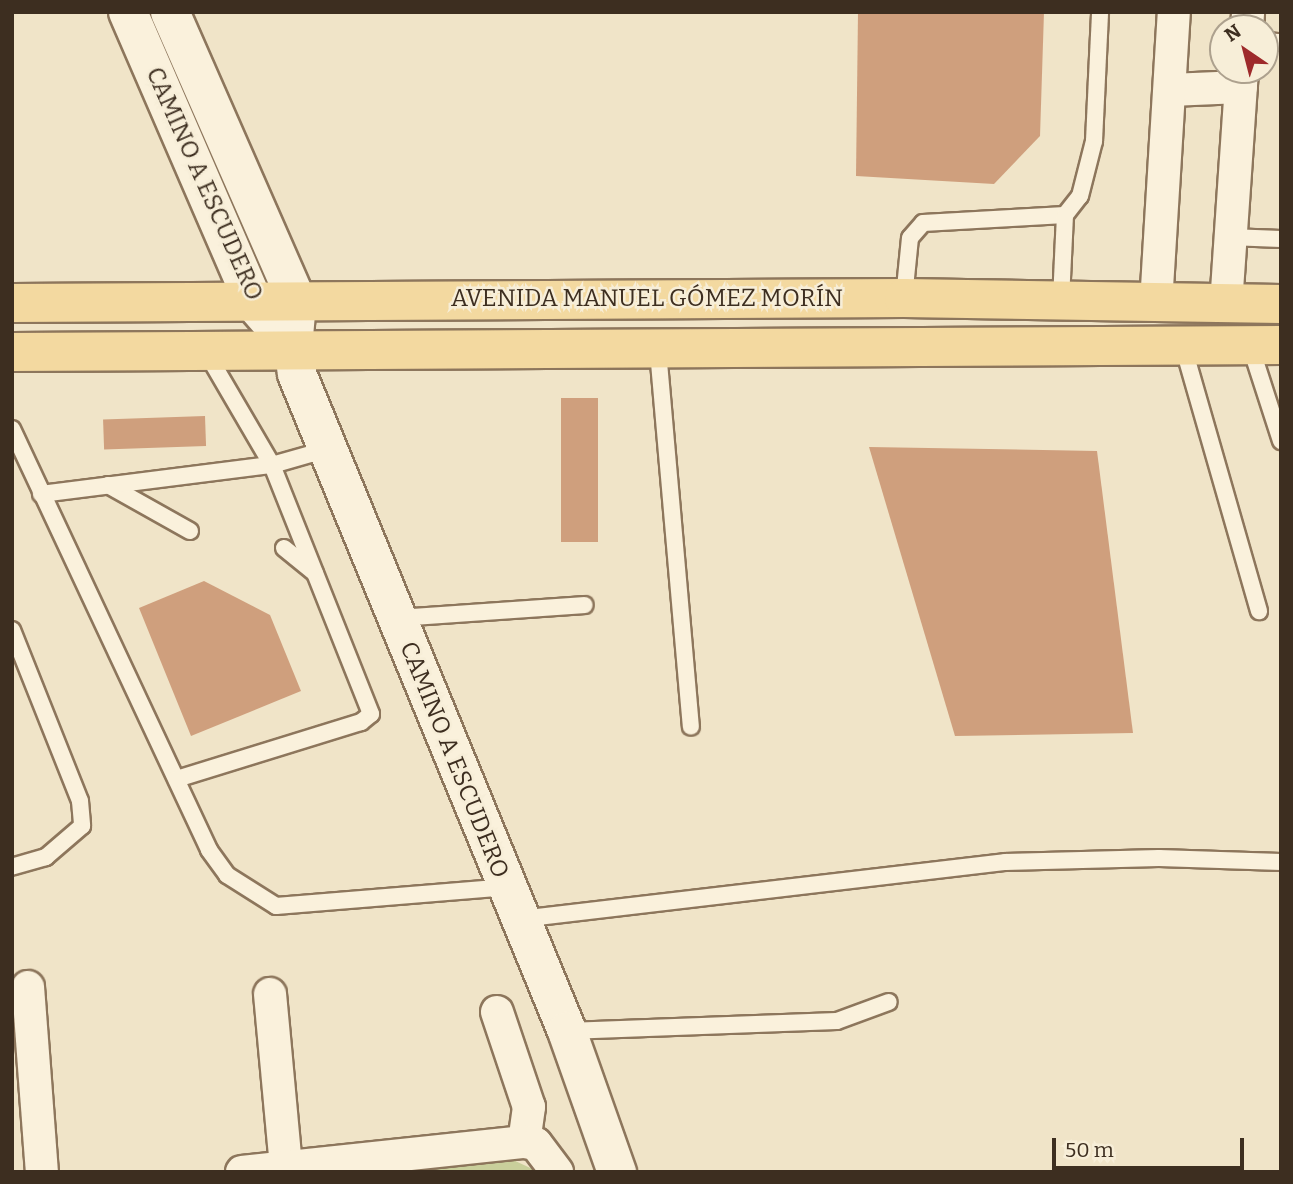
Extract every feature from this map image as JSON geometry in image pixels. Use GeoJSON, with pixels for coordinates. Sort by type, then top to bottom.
{"type":"FeatureCollection","features":[{"type":"Feature","properties":{"kind":"main road","name":"AVENIDA MANUEL GÓMEZ MORÍN"},"geometry":{"type":"LineString","coordinates":[[12,303],[904,298],[1060,303],[1281,304]]}},
{"type":"Feature","properties":{"kind":"main road","name":"AVENIDA MANUEL GÓMEZ MORÍN"},"geometry":{"type":"LineString","coordinates":[[12,352],[293,348],[658,351],[1265,345]]}},
{"type":"Feature","properties":{"kind":"street","name":"CAMINO A ESCUDERO"},"geometry":{"type":"LineString","coordinates":[[128,12],[254,303],[293,348]]}},
{"type":"Feature","properties":{"kind":"street","name":"CAMINO A ESCUDERO"},"geometry":{"type":"LineString","coordinates":[[170,12],[297,302],[293,348],[297,374],[512,903],[567,1031],[617,1172]]}},
{"type":"Feature","properties":{"kind":"street"},"geometry":{"type":"LineString","coordinates":[[1156,304],[1174,12]]}},
{"type":"Feature","properties":{"kind":"street"},"geometry":{"type":"LineString","coordinates":[[1170,90],[1209,84]]}},
{"type":"Feature","properties":{"kind":"street"},"geometry":{"type":"LineString","coordinates":[[1226,305],[1241,84]]}},
{"type":"Feature","properties":{"kind":"street"},"geometry":{"type":"LineString","coordinates":[[28,987],[42,1172]]}},
{"type":"Feature","properties":{"kind":"street"},"geometry":{"type":"LineString","coordinates":[[270,994],[286,1167]]}},
{"type":"Feature","properties":{"kind":"street"},"geometry":{"type":"LineString","coordinates":[[497,1012],[529,1107],[524,1142]]}},
{"type":"Feature","properties":{"kind":"street"},"geometry":{"type":"LineString","coordinates":[[242,1172],[524,1142],[536,1144],[557,1172]]}},
{"type":"Feature","properties":{"kind":"lane"},"geometry":{"type":"LineString","coordinates":[[1060,303],[1065,215],[1080,196],[1094,141],[1100,12]]}},
{"type":"Feature","properties":{"kind":"lane"},"geometry":{"type":"LineString","coordinates":[[904,298],[910,238],[923,223],[1065,215]]}},
{"type":"Feature","properties":{"kind":"lane"},"geometry":{"type":"LineString","coordinates":[[1229,237],[1281,239]]}},
{"type":"Feature","properties":{"kind":"lane"},"geometry":{"type":"LineString","coordinates":[[1265,345],[1281,441]]}},
{"type":"Feature","properties":{"kind":"lane"},"geometry":{"type":"LineString","coordinates":[[1183,346],[1259,611]]}},
{"type":"Feature","properties":{"kind":"lane"},"geometry":{"type":"LineString","coordinates":[[177,779],[361,722],[371,714],[272,465],[204,349]]}},
{"type":"Feature","properties":{"kind":"lane"},"geometry":{"type":"LineString","coordinates":[[658,351],[691,727]]}},
{"type":"Feature","properties":{"kind":"lane"},"geometry":{"type":"LineString","coordinates":[[12,429],[209,850],[227,874],[276,906],[512,903],[1005,862],[1159,858],[1281,862]]}},
{"type":"Feature","properties":{"kind":"lane"},"geometry":{"type":"LineString","coordinates":[[41,494],[272,465],[328,449]]}},
{"type":"Feature","properties":{"kind":"lane"},"geometry":{"type":"LineString","coordinates":[[108,485],[190,531]]}},
{"type":"Feature","properties":{"kind":"lane"},"geometry":{"type":"LineString","coordinates":[[284,548],[317,575]]}},
{"type":"Feature","properties":{"kind":"lane"},"geometry":{"type":"LineString","coordinates":[[397,618],[585,605]]}},
{"type":"Feature","properties":{"kind":"lane"},"geometry":{"type":"LineString","coordinates":[[12,629],[80,801],[82,826],[46,857],[12,867]]}},
{"type":"Feature","properties":{"kind":"lane"},"geometry":{"type":"LineString","coordinates":[[567,1031],[836,1021],[890,1002]]}},
{"type":"Feature","properties":{"kind":"green space"},"geometry":{"type":"Polygon","coordinates":[[[511,1159],[539,1172],[383,1172],[511,1159]]]}},
{"type":"Feature","properties":{"kind":"building"},"geometry":{"type":"Polygon","coordinates":[[[858,12],[1044,12],[1040,136],[994,184],[856,176],[858,12]]]}},
{"type":"Feature","properties":{"kind":"building"},"geometry":{"type":"Polygon","coordinates":[[[561,398],[598,398],[598,542],[561,542],[561,398]]]}},
{"type":"Feature","properties":{"kind":"building"},"geometry":{"type":"Polygon","coordinates":[[[205,416],[206,446],[104,450],[103,420],[205,416]]]}},
{"type":"Feature","properties":{"kind":"building"},"geometry":{"type":"Polygon","coordinates":[[[869,447],[1097,451],[1133,733],[955,736],[869,447]]]}},
{"type":"Feature","properties":{"kind":"building"},"geometry":{"type":"Polygon","coordinates":[[[204,581],[270,615],[301,691],[191,736],[139,608],[204,581]]]}}]}
